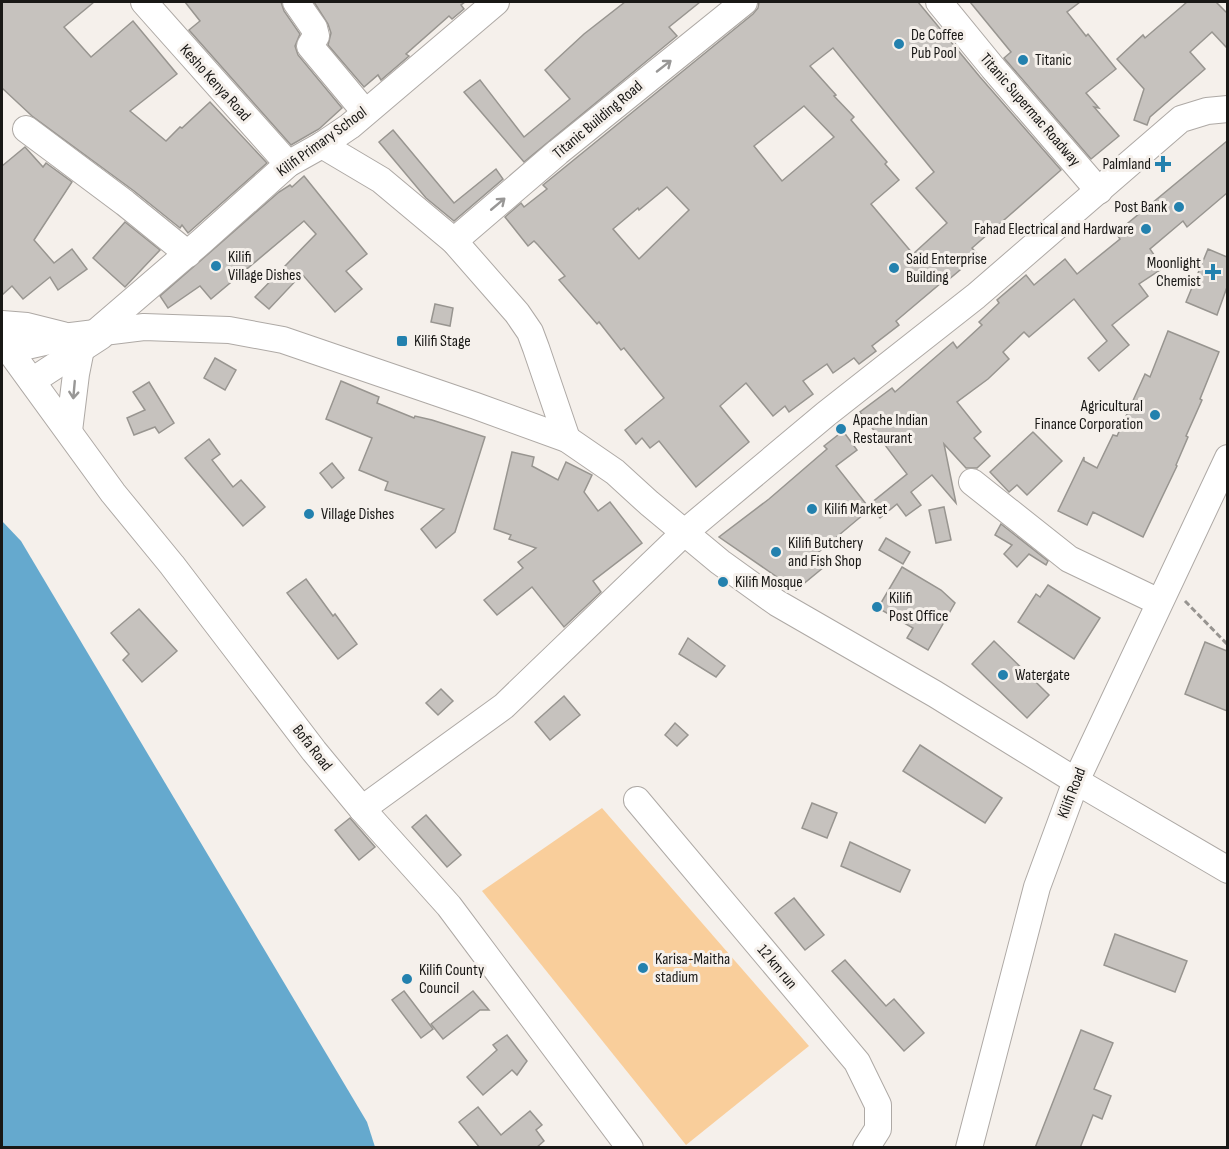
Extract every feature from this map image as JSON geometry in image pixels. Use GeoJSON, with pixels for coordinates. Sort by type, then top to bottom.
{"type":"FeatureCollection","features":[{"type":"Feature","properties":{"kind":"street"},"geometry":{"type":"LineString","coordinates":[[296,2],[314,28],[316,36],[310,46],[365,112]]}},
{"type":"Feature","properties":{"kind":"street","name":"Kilifi Primary School"},"geometry":{"type":"LineString","coordinates":[[32,381],[90,337],[188,254],[288,164],[350,126],[496,2]]}},
{"type":"Feature","properties":{"kind":"street","name":"Titanic Building Road"},"geometry":{"type":"LineString","coordinates":[[454,241],[558,152],[744,2]]}},
{"type":"Feature","properties":{"kind":"street","name":"Titanic Supermac Roadway"},"geometry":{"type":"LineString","coordinates":[[939,2],[1099,190]]}},
{"type":"Feature","properties":{"kind":"street","name":"Kesho Kenya Road"},"geometry":{"type":"LineString","coordinates":[[152,5],[288,164]]}},
{"type":"Feature","properties":{"kind":"street"},"geometry":{"type":"LineString","coordinates":[[362,809],[504,706],[685,532],[826,414],[976,296],[1181,119],[1207,111],[1227,109]]}},
{"type":"Feature","properties":{"kind":"street"},"geometry":{"type":"LineString","coordinates":[[26,129],[125,203],[188,254]]}},
{"type":"Feature","properties":{"kind":"street"},"geometry":{"type":"LineString","coordinates":[[322,145],[381,180],[454,241],[517,313],[530,332],[567,440]]}},
{"type":"Feature","properties":{"kind":"street"},"geometry":{"type":"LineString","coordinates":[[2,324],[90,337]]}},
{"type":"Feature","properties":{"kind":"street"},"geometry":{"type":"LineString","coordinates":[[5,346],[90,337],[144,327],[229,330],[283,340],[476,406],[567,440],[615,472],[720,562],[777,603],[935,694],[1227,870]]}},
{"type":"Feature","properties":{"kind":"street"},"geometry":{"type":"LineString","coordinates":[[69,431],[90,337]]}},
{"type":"Feature","properties":{"kind":"street","name":"Bofa Road"},"geometry":{"type":"LineString","coordinates":[[5,346],[113,493],[172,565],[314,751],[448,906],[630,1148]]}},
{"type":"Feature","properties":{"kind":"street","name":"Kilifi Road"},"geometry":{"type":"LineString","coordinates":[[969,1148],[1037,887],[1076,781],[1227,458]]}},
{"type":"Feature","properties":{"kind":"street"},"geometry":{"type":"LineString","coordinates":[[972,482],[1069,559],[1164,593]]}},
{"type":"Feature","properties":{"kind":"street","name":"12 km run"},"geometry":{"type":"LineString","coordinates":[[637,801],[857,1062],[878,1105],[878,1129],[866,1148]]}},
{"type":"Feature","properties":{"kind":"path"},"geometry":{"type":"LineString","coordinates":[[1164,593],[1227,645]]}},
{"type":"Feature","properties":{"kind":"shaded area","name":"Karisa-Maitha stadium"},"geometry":{"type":"Polygon","coordinates":[[[602,808],[809,1046],[686,1145],[482,891],[602,808]]]}},
{"type":"Feature","properties":{"kind":"water"},"geometry":{"type":"Polygon","coordinates":[[[2,521],[21,541],[367,1122],[375,1147],[2,1147],[2,521]]]}},
{"type":"Feature","properties":{"kind":"building"},"geometry":{"type":"Polygon","coordinates":[[[2,2],[94,2],[64,27],[91,57],[133,21],[177,74],[130,111],[166,141],[210,102],[267,163],[188,233],[182,225],[180,228],[32,116],[2,88],[2,2]]]}},
{"type":"Feature","properties":{"kind":"building"},"geometry":{"type":"Polygon","coordinates":[[[185,2],[281,2],[284,11],[300,34],[295,46],[298,55],[342,108],[319,129],[291,145],[189,30],[200,21],[185,2]]]}},
{"type":"Feature","properties":{"kind":"building"},"geometry":{"type":"Polygon","coordinates":[[[314,2],[465,2],[461,5],[464,9],[452,19],[449,16],[381,80],[378,75],[364,87],[328,45],[331,33],[314,2]]]}},
{"type":"Feature","properties":{"kind":"building"},"geometry":{"type":"Polygon","coordinates":[[[625,2],[700,2],[669,27],[677,36],[524,162],[464,92],[480,80],[524,137],[570,99],[545,70],[584,34],[625,2]]]}},
{"type":"Feature","properties":{"kind":"building"},"geometry":{"type":"Polygon","coordinates":[[[759,2],[918,2],[1061,170],[972,248],[978,255],[896,321],[899,325],[872,346],[876,351],[859,364],[854,358],[833,373],[827,364],[803,381],[813,394],[789,412],[785,406],[773,416],[746,383],[720,406],[749,442],[696,487],[659,441],[650,448],[642,438],[636,444],[625,430],[664,398],[624,348],[621,350],[599,322],[597,324],[559,280],[565,276],[538,245],[534,241],[528,246],[505,217],[521,203],[524,207],[547,189],[543,185],[758,8],[759,2]],[[833,48],[810,66],[854,117],[851,120],[887,162],[885,164],[899,180],[871,204],[913,254],[947,223],[916,188],[934,172],[833,48]],[[804,106],[754,146],[782,181],[834,137],[804,106]],[[667,187],[639,210],[638,208],[613,229],[639,259],[689,210],[667,187]]]}},
{"type":"Feature","properties":{"kind":"building"},"geometry":{"type":"Polygon","coordinates":[[[970,2],[1080,2],[1067,12],[1116,69],[1086,93],[1099,108],[1094,107],[1119,136],[1091,159],[1004,58],[1011,52],[970,2]]]}},
{"type":"Feature","properties":{"kind":"building"},"geometry":{"type":"Polygon","coordinates":[[[1187,2],[1216,2],[1227,13],[1227,48],[1212,32],[1190,52],[1205,69],[1150,117],[1147,125],[1134,120],[1144,89],[1117,59],[1143,35],[1145,38],[1187,2]]]}},
{"type":"Feature","properties":{"kind":"building"},"geometry":{"type":"Polygon","coordinates":[[[393,130],[454,203],[496,169],[503,179],[454,221],[426,198],[379,142],[393,130]]]}},
{"type":"Feature","properties":{"kind":"building"},"geometry":{"type":"Polygon","coordinates":[[[1227,141],[1227,193],[1187,227],[1183,221],[1150,249],[1163,268],[1139,284],[1148,296],[1112,325],[1129,345],[1099,371],[1088,358],[1107,341],[1074,299],[1029,337],[1024,332],[1003,352],[1009,359],[988,379],[957,402],[981,432],[974,438],[990,456],[977,468],[966,468],[944,444],[956,503],[932,475],[911,492],[921,505],[906,516],[897,504],[880,518],[870,504],[907,474],[860,412],[892,388],[895,392],[953,342],[957,348],[982,325],[979,322],[999,303],[997,300],[1026,275],[1034,285],[1065,259],[1077,274],[1120,239],[1116,233],[1227,141]]]}},
{"type":"Feature","properties":{"kind":"building"},"geometry":{"type":"Polygon","coordinates":[[[25,147],[43,167],[46,163],[72,182],[34,240],[54,263],[72,249],[87,269],[58,290],[50,277],[23,299],[12,286],[2,295],[2,166],[25,147]]]}},
{"type":"Feature","properties":{"kind":"building"},"geometry":{"type":"Polygon","coordinates":[[[304,176],[367,254],[346,271],[362,289],[335,312],[302,274],[269,309],[255,297],[316,234],[304,221],[211,299],[200,286],[168,308],[160,296],[279,192],[290,185],[292,187],[304,176]]]}},
{"type":"Feature","properties":{"kind":"building"},"geometry":{"type":"Polygon","coordinates":[[[125,222],[160,250],[125,287],[93,258],[125,222]]]}},
{"type":"Feature","properties":{"kind":"building","name":"Moonlight Chemist"},"geometry":{"type":"Polygon","coordinates":[[[1208,249],[1227,257],[1227,287],[1217,315],[1186,302],[1208,249]]]}},
{"type":"Feature","properties":{"kind":"building"},"geometry":{"type":"Polygon","coordinates":[[[435,304],[453,308],[450,326],[431,322],[435,304]]]}},
{"type":"Feature","properties":{"kind":"building"},"geometry":{"type":"Polygon","coordinates":[[[1168,331],[1219,352],[1186,436],[1188,437],[1177,466],[1143,537],[1093,512],[1087,525],[1058,511],[1084,457],[1084,461],[1097,468],[1113,435],[1117,436],[1145,374],[1150,377],[1168,331]]]}},
{"type":"Feature","properties":{"kind":"building"},"geometry":{"type":"Polygon","coordinates":[[[215,358],[236,370],[225,390],[204,378],[215,358]]]}},
{"type":"Feature","properties":{"kind":"building"},"geometry":{"type":"Polygon","coordinates":[[[341,381],[379,397],[377,403],[414,418],[415,416],[432,420],[485,437],[455,532],[436,548],[421,529],[444,509],[385,490],[388,482],[359,470],[372,438],[326,419],[341,381]]]}},
{"type":"Feature","properties":{"kind":"building"},"geometry":{"type":"Polygon","coordinates":[[[149,382],[174,423],[159,433],[155,427],[134,435],[127,418],[145,410],[133,392],[149,382]]]}},
{"type":"Feature","properties":{"kind":"building"},"geometry":{"type":"Polygon","coordinates":[[[843,431],[857,450],[836,466],[870,509],[814,556],[824,567],[796,590],[719,537],[769,499],[827,449],[824,446],[843,431]]]}},
{"type":"Feature","properties":{"kind":"building"},"geometry":{"type":"Polygon","coordinates":[[[1033,432],[1062,461],[1027,495],[1017,485],[1009,492],[990,472],[1033,432]]]}},
{"type":"Feature","properties":{"kind":"building"},"geometry":{"type":"Polygon","coordinates":[[[209,439],[220,454],[212,460],[233,487],[241,480],[265,507],[243,526],[185,458],[209,439]]]}},
{"type":"Feature","properties":{"kind":"building"},"geometry":{"type":"Polygon","coordinates":[[[512,452],[534,457],[532,466],[558,480],[566,462],[592,475],[584,492],[598,511],[610,502],[642,543],[593,581],[601,592],[564,627],[532,587],[497,615],[484,600],[523,568],[518,562],[536,548],[509,539],[511,535],[494,529],[512,452]]]}},
{"type":"Feature","properties":{"kind":"building"},"geometry":{"type":"Polygon","coordinates":[[[332,463],[344,478],[332,488],[320,473],[332,463]]]}},
{"type":"Feature","properties":{"kind":"building"},"geometry":{"type":"Polygon","coordinates":[[[944,507],[951,540],[936,543],[929,510],[944,507]]]}},
{"type":"Feature","properties":{"kind":"building"},"geometry":{"type":"Polygon","coordinates":[[[1001,524],[1048,561],[1046,565],[1029,554],[1017,567],[1004,554],[1012,545],[995,535],[1001,524]]]}},
{"type":"Feature","properties":{"kind":"building"},"geometry":{"type":"Polygon","coordinates":[[[886,538],[910,552],[903,564],[879,550],[886,538]]]}},
{"type":"Feature","properties":{"kind":"building"},"geometry":{"type":"Polygon","coordinates":[[[902,567],[941,590],[955,603],[928,650],[907,638],[913,628],[878,608],[902,567]]]}},
{"type":"Feature","properties":{"kind":"building"},"geometry":{"type":"Polygon","coordinates":[[[306,579],[357,644],[338,659],[287,593],[306,579]]]}},
{"type":"Feature","properties":{"kind":"building"},"geometry":{"type":"Polygon","coordinates":[[[1048,585],[1100,618],[1074,659],[1018,622],[1036,594],[1040,597],[1048,585]]]}},
{"type":"Feature","properties":{"kind":"building"},"geometry":{"type":"Polygon","coordinates":[[[139,609],[177,651],[142,682],[123,660],[129,654],[111,633],[139,609]]]}},
{"type":"Feature","properties":{"kind":"building"},"geometry":{"type":"Polygon","coordinates":[[[688,638],[725,666],[716,677],[679,654],[688,638]]]}},
{"type":"Feature","properties":{"kind":"building"},"geometry":{"type":"Polygon","coordinates":[[[994,641],[1049,695],[1027,718],[972,664],[994,641]]]}},
{"type":"Feature","properties":{"kind":"building"},"geometry":{"type":"Polygon","coordinates":[[[1205,642],[1227,651],[1227,711],[1185,694],[1205,642]]]}},
{"type":"Feature","properties":{"kind":"building"},"geometry":{"type":"Polygon","coordinates":[[[441,689],[453,701],[438,715],[426,703],[441,689]]]}},
{"type":"Feature","properties":{"kind":"building"},"geometry":{"type":"Polygon","coordinates":[[[564,696],[580,715],[550,740],[535,722],[564,696]]]}},
{"type":"Feature","properties":{"kind":"building"},"geometry":{"type":"Polygon","coordinates":[[[675,723],[688,735],[677,746],[665,735],[675,723]]]}},
{"type":"Feature","properties":{"kind":"building"},"geometry":{"type":"Polygon","coordinates":[[[920,745],[1002,798],[985,823],[903,771],[920,745]]]}},
{"type":"Feature","properties":{"kind":"building"},"geometry":{"type":"Polygon","coordinates":[[[812,803],[837,813],[827,838],[802,828],[812,803]]]}},
{"type":"Feature","properties":{"kind":"building"},"geometry":{"type":"Polygon","coordinates":[[[426,815],[461,855],[447,867],[412,827],[426,815]]]}},
{"type":"Feature","properties":{"kind":"building"},"geometry":{"type":"Polygon","coordinates":[[[350,818],[375,847],[359,860],[335,830],[350,818]]]}},
{"type":"Feature","properties":{"kind":"building"},"geometry":{"type":"Polygon","coordinates":[[[850,842],[910,870],[900,892],[841,866],[850,842]]]}},
{"type":"Feature","properties":{"kind":"building"},"geometry":{"type":"Polygon","coordinates":[[[794,898],[824,935],[805,950],[775,913],[794,898]]]}},
{"type":"Feature","properties":{"kind":"building"},"geometry":{"type":"Polygon","coordinates":[[[1115,934],[1187,961],[1175,992],[1104,965],[1115,934]]]}},
{"type":"Feature","properties":{"kind":"building"},"geometry":{"type":"Polygon","coordinates":[[[845,960],[886,1006],[894,999],[924,1033],[904,1051],[832,971],[845,960]]]}},
{"type":"Feature","properties":{"kind":"building"},"geometry":{"type":"Polygon","coordinates":[[[404,991],[433,1029],[421,1038],[392,1000],[404,991]]]}},
{"type":"Feature","properties":{"kind":"building"},"geometry":{"type":"Polygon","coordinates":[[[473,991],[489,1010],[480,1010],[443,1039],[431,1024],[473,991]]]}},
{"type":"Feature","properties":{"kind":"building"},"geometry":{"type":"Polygon","coordinates":[[[1081,1030],[1113,1043],[1094,1089],[1111,1096],[1102,1119],[1093,1115],[1080,1148],[1035,1148],[1081,1030]]]}},
{"type":"Feature","properties":{"kind":"building"},"geometry":{"type":"Polygon","coordinates":[[[507,1035],[527,1061],[517,1075],[512,1070],[483,1095],[467,1077],[497,1050],[493,1045],[507,1035]]]}},
{"type":"Feature","properties":{"kind":"building"},"geometry":{"type":"Polygon","coordinates":[[[478,1107],[501,1135],[530,1111],[542,1125],[536,1130],[544,1141],[536,1148],[480,1148],[459,1122],[478,1107]]]}},
{"type":"Feature","properties":{"kind":"place","name":"De Coffee Pub Pool"},"geometry":{"type":"Point","coordinates":[899,44]}},
{"type":"Feature","properties":{"kind":"place","name":"Titanic"},"geometry":{"type":"Point","coordinates":[1023,60]}},
{"type":"Feature","properties":{"kind":"place","name":"Palmland"},"geometry":{"type":"Point","coordinates":[1163,164]}},
{"type":"Feature","properties":{"kind":"place","name":"Post Bank"},"geometry":{"type":"Point","coordinates":[1179,207]}},
{"type":"Feature","properties":{"kind":"place","name":"Fahad Electrical and Hardware"},"geometry":{"type":"Point","coordinates":[1146,229]}},
{"type":"Feature","properties":{"kind":"place","name":"Kilifi Village Dishes"},"geometry":{"type":"Point","coordinates":[216,266]}},
{"type":"Feature","properties":{"kind":"place","name":"Said Enterprise Building"},"geometry":{"type":"Point","coordinates":[894,268]}},
{"type":"Feature","properties":{"kind":"place","name":"Moonlight Chemist"},"geometry":{"type":"Point","coordinates":[1213,272]}},
{"type":"Feature","properties":{"kind":"place","name":"Kilifi Stage"},"geometry":{"type":"Point","coordinates":[402,341]}},
{"type":"Feature","properties":{"kind":"place","name":"Agricultural Finance Corporation"},"geometry":{"type":"Point","coordinates":[1155,415]}},
{"type":"Feature","properties":{"kind":"place","name":"Apache Indian Restaurant"},"geometry":{"type":"Point","coordinates":[841,429]}},
{"type":"Feature","properties":{"kind":"place","name":"Kilifi Market"},"geometry":{"type":"Point","coordinates":[812,509]}},
{"type":"Feature","properties":{"kind":"place","name":"Village Dishes"},"geometry":{"type":"Point","coordinates":[309,514]}},
{"type":"Feature","properties":{"kind":"place","name":"Kilifi Butchery and Fish Shop"},"geometry":{"type":"Point","coordinates":[776,552]}},
{"type":"Feature","properties":{"kind":"place","name":"Kilifi Mosque"},"geometry":{"type":"Point","coordinates":[723,582]}},
{"type":"Feature","properties":{"kind":"place","name":"Kilifi Post Office"},"geometry":{"type":"Point","coordinates":[877,607]}},
{"type":"Feature","properties":{"kind":"place","name":"Watergate"},"geometry":{"type":"Point","coordinates":[1003,675]}},
{"type":"Feature","properties":{"kind":"place","name":"Karisa-Maitha stadium"},"geometry":{"type":"Point","coordinates":[643,968]}},
{"type":"Feature","properties":{"kind":"place","name":"Kilifi County Council"},"geometry":{"type":"Point","coordinates":[407,979]}}]}
